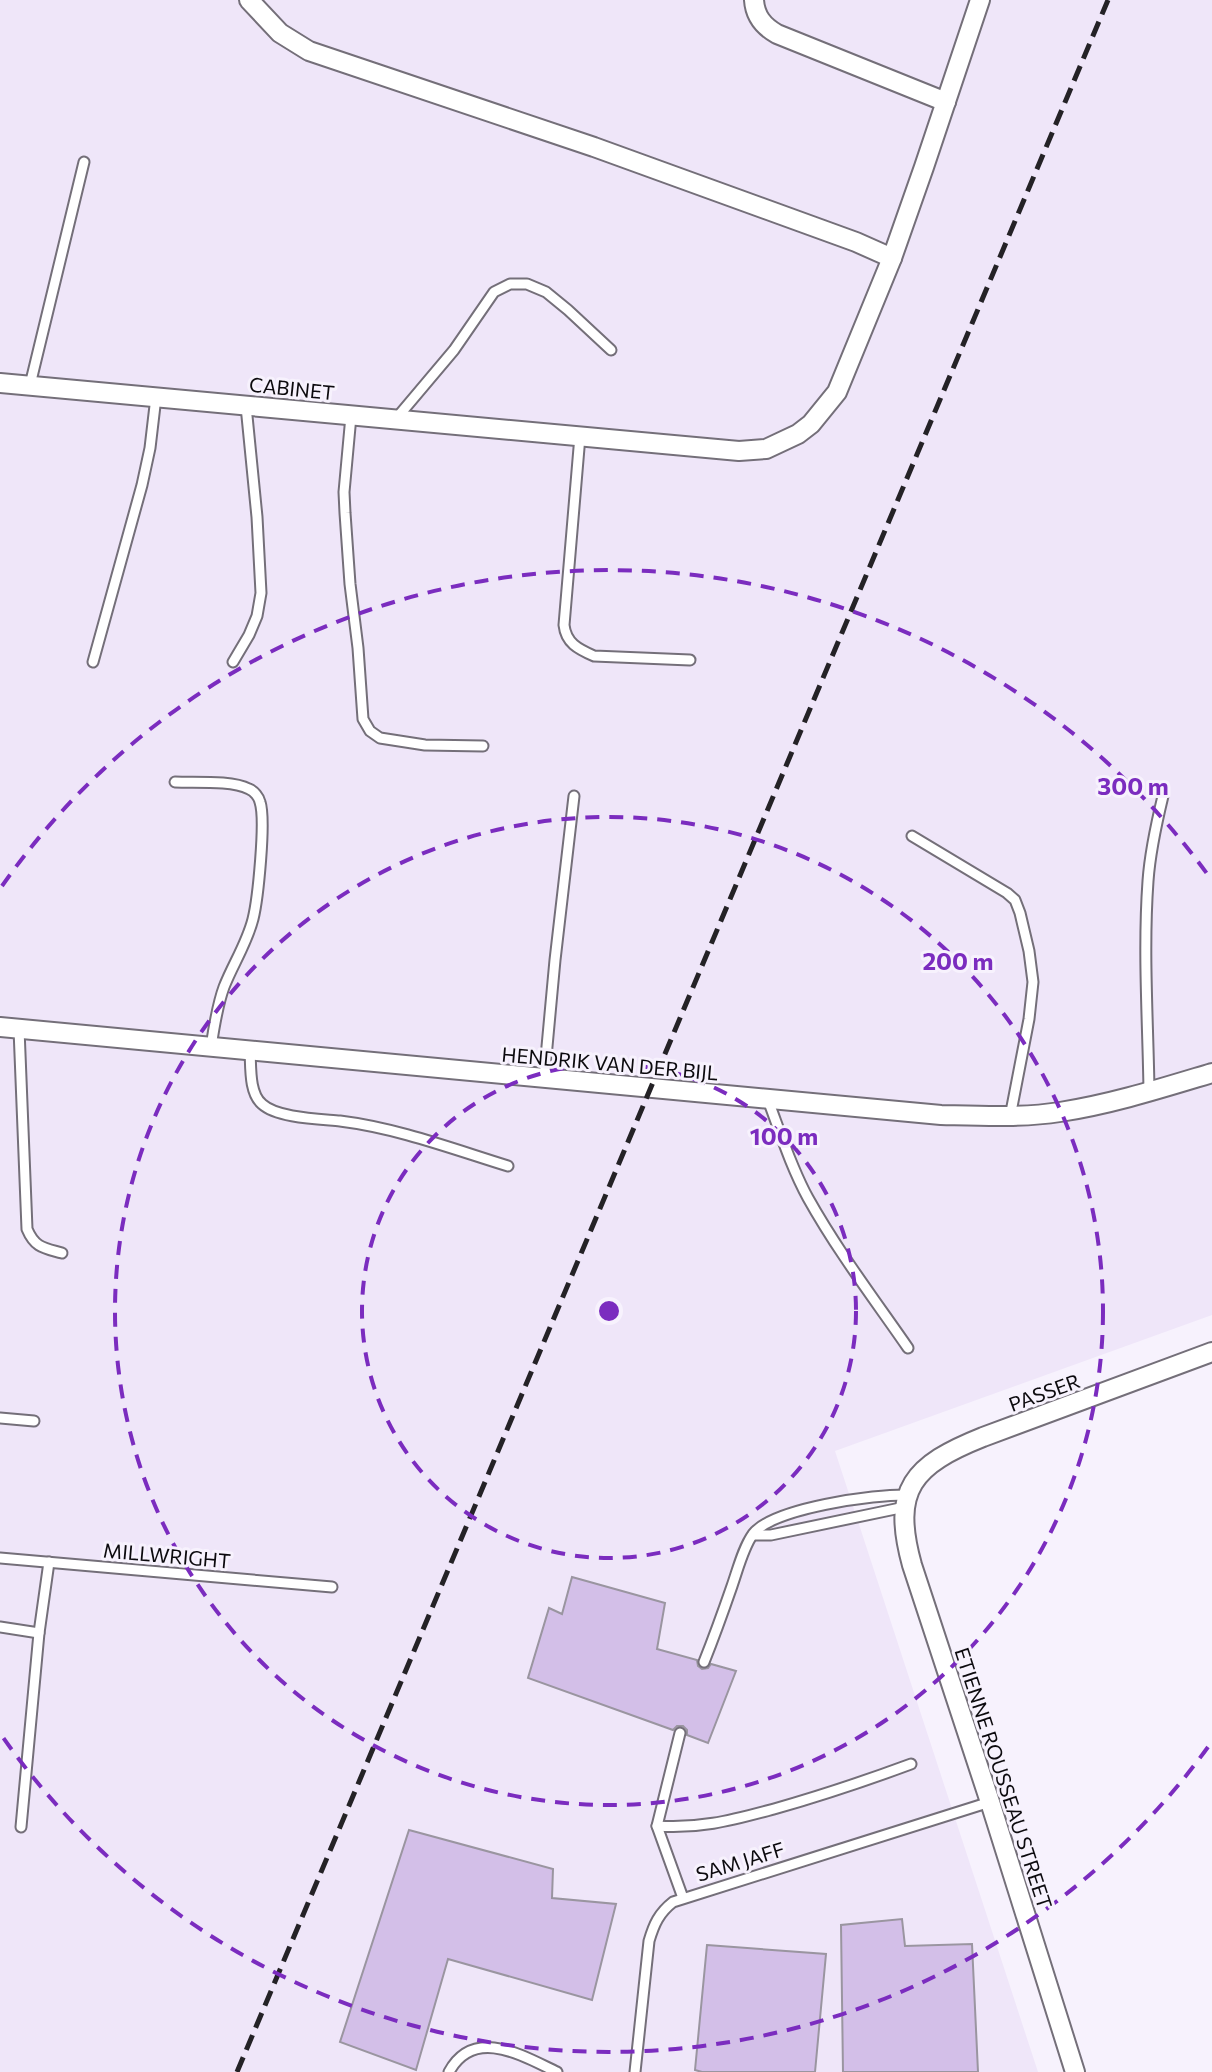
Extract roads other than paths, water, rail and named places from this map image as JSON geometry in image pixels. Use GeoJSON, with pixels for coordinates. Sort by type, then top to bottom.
{"type":"FeatureCollection","features":[{"type":"Feature","properties":{"kind":"street"},"geometry":{"type":"LineString","coordinates":[[249,0],[280,33],[309,51],[594,147],[856,242],[892,258]]}},
{"type":"Feature","properties":{"kind":"street"},"geometry":{"type":"LineString","coordinates":[[754,0],[762,22],[777,34],[946,102]]}},
{"type":"Feature","properties":{"kind":"street","name":"CABINET"},"geometry":{"type":"LineString","coordinates":[[0,383],[750,451],[766,449],[798,434],[811,424],[837,392],[892,258],[980,0]]}},
{"type":"Feature","properties":{"kind":"street","name":"HENDRIK VAN DER BIJL"},"geometry":{"type":"LineString","coordinates":[[0,1027],[941,1115],[1010,1117],[1060,1112],[1212,1073]]}},
{"type":"Feature","properties":{"kind":"street","name":"PASSER"},"geometry":{"type":"LineString","coordinates":[[906,1501],[911,1485],[927,1467],[960,1446],[1212,1352]]}},
{"type":"Feature","properties":{"kind":"street","name":"ETIENNE ROUSSEAU STREET"},"geometry":{"type":"LineString","coordinates":[[906,1501],[905,1533],[912,1565],[1075,2072]]}},
{"type":"Feature","properties":{"kind":"lane"},"geometry":{"type":"LineString","coordinates":[[30,385],[84,162]]}},
{"type":"Feature","properties":{"kind":"lane"},"geometry":{"type":"LineString","coordinates":[[395,420],[454,350],[494,292],[510,284],[527,284],[546,292],[611,350]]}},
{"type":"Feature","properties":{"kind":"lane"},"geometry":{"type":"LineString","coordinates":[[93,662],[142,485],[156,397]]}},
{"type":"Feature","properties":{"kind":"lane"},"geometry":{"type":"LineString","coordinates":[[233,662],[257,616],[261,593],[246,406]]}},
{"type":"Feature","properties":{"kind":"lane"},"geometry":{"type":"LineString","coordinates":[[351,416],[344,492],[363,719],[370,731],[388,740],[425,745],[483,746]]}},
{"type":"Feature","properties":{"kind":"lane"},"geometry":{"type":"LineString","coordinates":[[580,436],[565,635],[572,644],[594,656],[690,660]]}},
{"type":"Feature","properties":{"kind":"lane"},"geometry":{"type":"LineString","coordinates":[[175,782],[229,784],[249,789],[259,798],[262,813],[254,917],[218,1005],[211,1047]]}},
{"type":"Feature","properties":{"kind":"lane"},"geometry":{"type":"LineString","coordinates":[[544,1079],[574,796]]}},
{"type":"Feature","properties":{"kind":"lane"},"geometry":{"type":"LineString","coordinates":[[1149,1091],[1148,881],[1152,843],[1163,796]]}},
{"type":"Feature","properties":{"kind":"lane"},"geometry":{"type":"LineString","coordinates":[[912,836],[1000,888],[1015,900],[1020,913],[1033,982],[1010,1117]]}},
{"type":"Feature","properties":{"kind":"lane"},"geometry":{"type":"LineString","coordinates":[[19,1029],[27,1229],[40,1247],[62,1253]]}},
{"type":"Feature","properties":{"kind":"lane"},"geometry":{"type":"LineString","coordinates":[[250,1051],[253,1087],[257,1100],[265,1108],[283,1114],[381,1128],[508,1166]]}},
{"type":"Feature","properties":{"kind":"lane"},"geometry":{"type":"LineString","coordinates":[[768,1100],[806,1195],[829,1235],[908,1348]]}},
{"type":"Feature","properties":{"kind":"lane"},"geometry":{"type":"LineString","coordinates":[[0,1418],[34,1421]]}},
{"type":"Feature","properties":{"kind":"lane"},"geometry":{"type":"LineString","coordinates":[[704,1662],[753,1535],[764,1524],[780,1516],[859,1498],[906,1501]]}},
{"type":"Feature","properties":{"kind":"lane"},"geometry":{"type":"LineString","coordinates":[[753,1535],[771,1535],[906,1501]]}},
{"type":"Feature","properties":{"kind":"lane","name":"MILLWRIGHT"},"geometry":{"type":"LineString","coordinates":[[0,1558],[332,1587]]}},
{"type":"Feature","properties":{"kind":"lane"},"geometry":{"type":"LineString","coordinates":[[21,1827],[39,1633],[49,1562]]}},
{"type":"Feature","properties":{"kind":"lane"},"geometry":{"type":"LineString","coordinates":[[0,1627],[39,1633]]}},
{"type":"Feature","properties":{"kind":"lane"},"geometry":{"type":"LineString","coordinates":[[680,1733],[657,1826],[683,1898]]}},
{"type":"Feature","properties":{"kind":"lane"},"geometry":{"type":"LineString","coordinates":[[657,1826],[685,1828],[735,1820],[834,1792],[911,1764]]}},
{"type":"Feature","properties":{"kind":"lane","name":"SAM JAFF"},"geometry":{"type":"LineString","coordinates":[[635,2072],[649,1941],[656,1921],[673,1902],[990,1802]]}},
{"type":"Feature","properties":{"kind":"lane"},"geometry":{"type":"LineString","coordinates":[[449,2072],[466,2052],[502,2048],[557,2072]]}},
{"type":"Feature","properties":{"kind":"railway"},"geometry":{"type":"LineString","coordinates":[[237,2072],[1108,0]]}}]}
